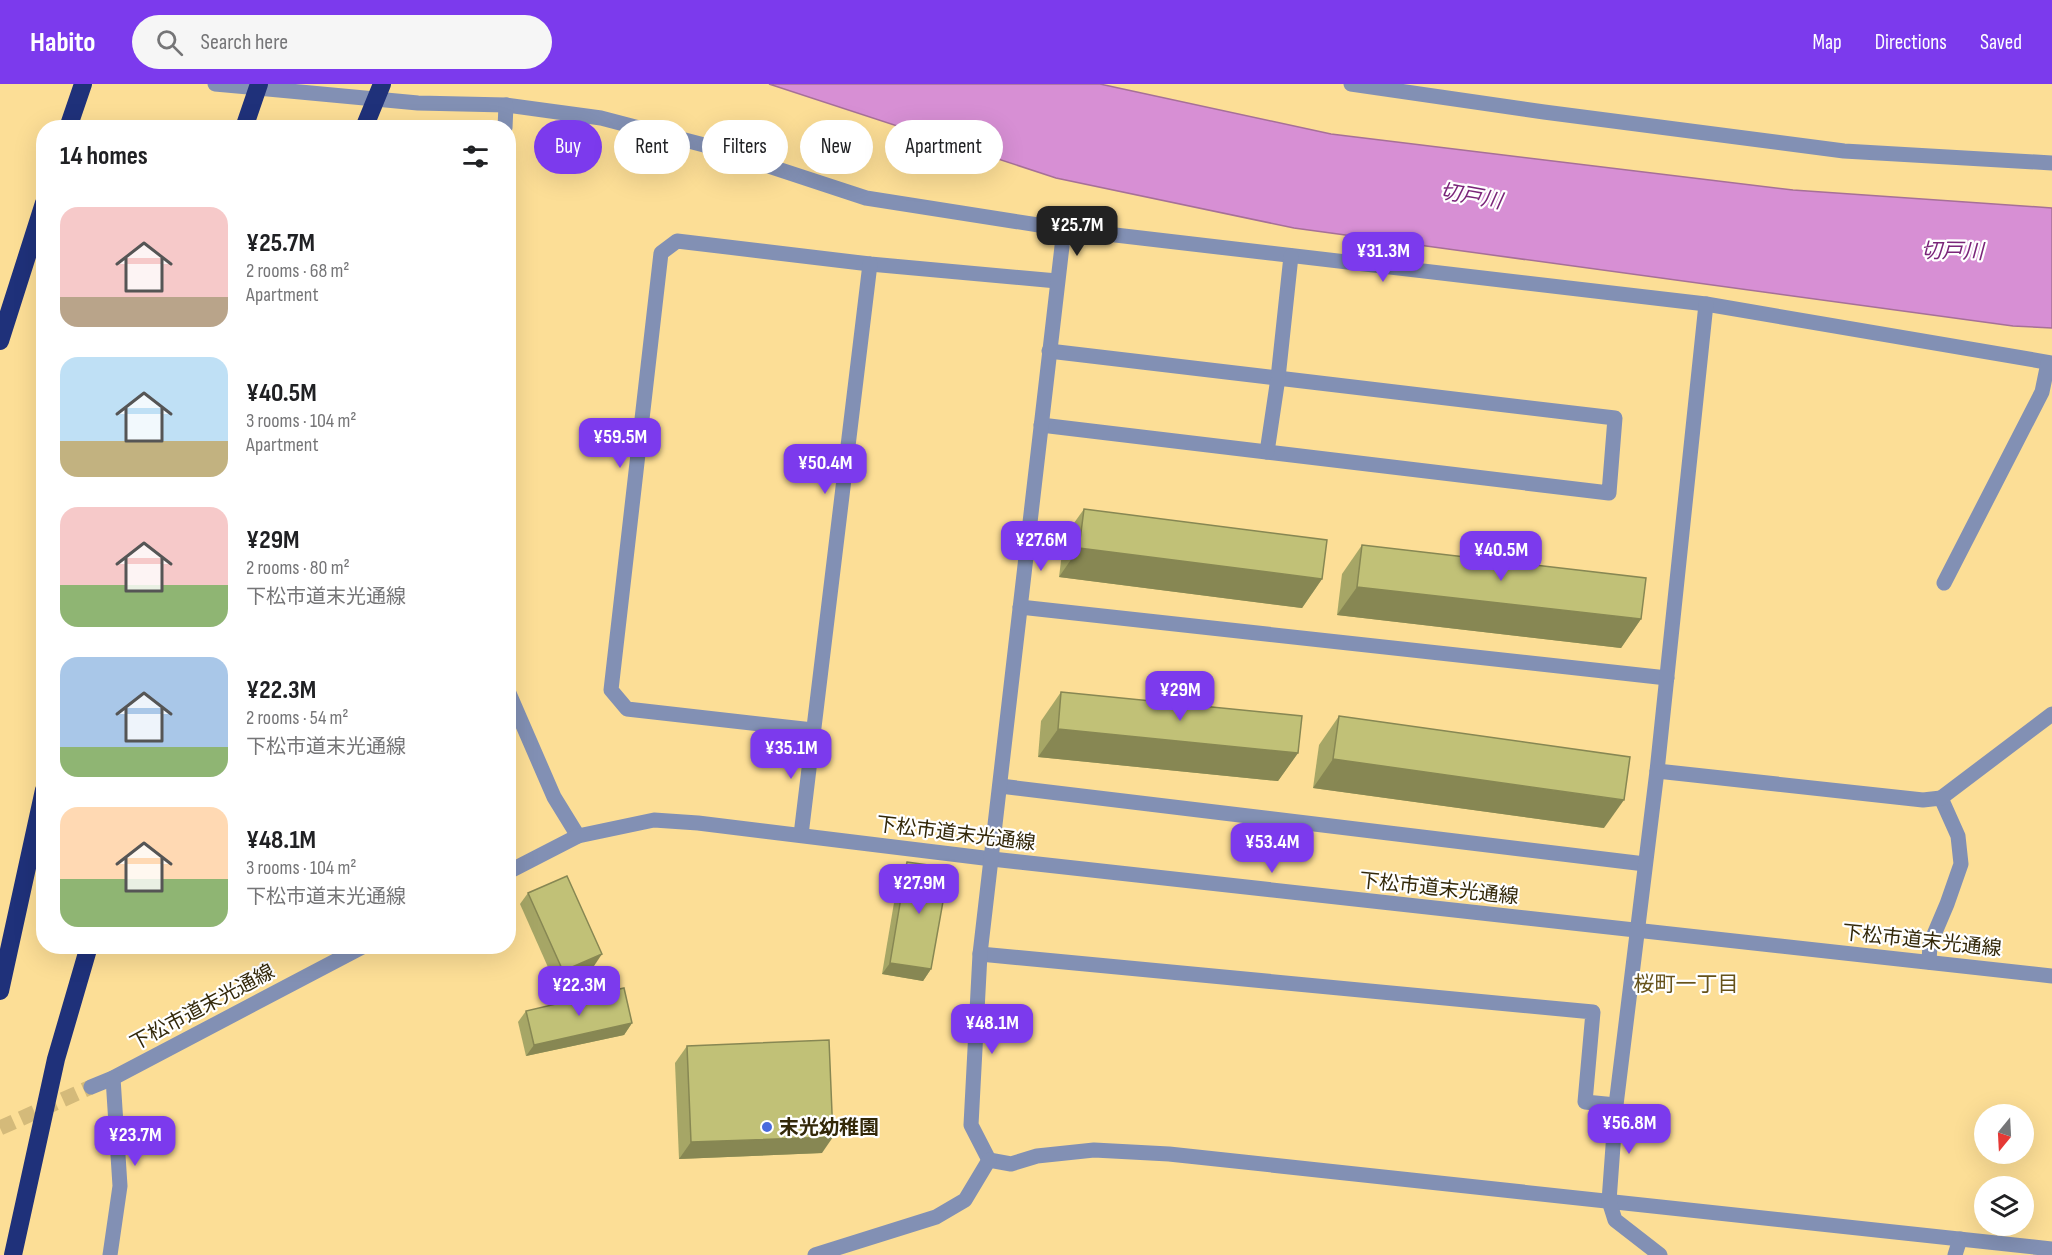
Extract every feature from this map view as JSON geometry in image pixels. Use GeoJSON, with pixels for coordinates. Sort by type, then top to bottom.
{"type":"FeatureCollection","features":[{"type":"Feature","properties":{"kind":"highway"},"geometry":{"type":"LineString","coordinates":[[71,120],[82,84]]}},
{"type":"Feature","properties":{"kind":"highway"},"geometry":{"type":"LineString","coordinates":[[247,120],[259,84]]}},
{"type":"Feature","properties":{"kind":"highway"},"geometry":{"type":"LineString","coordinates":[[367,120],[379,92]]}},
{"type":"Feature","properties":{"kind":"highway"},"geometry":{"type":"LineString","coordinates":[[0,341],[36,228]]}},
{"type":"Feature","properties":{"kind":"highway"},"geometry":{"type":"LineString","coordinates":[[0,991],[36,827]]}},
{"type":"Feature","properties":{"kind":"highway"},"geometry":{"type":"LineString","coordinates":[[13,1255],[57,1059],[87,954]]}},
{"type":"Feature","properties":{"kind":"street"},"geometry":{"type":"LineString","coordinates":[[215,84],[379,92],[506,105],[601,118],[704,145],[866,198],[1064,229],[1707,304],[2050,363],[2042,392],[1944,583]]}},
{"type":"Feature","properties":{"kind":"street"},"geometry":{"type":"LineString","coordinates":[[1351,84],[1844,151],[2052,164]]}},
{"type":"Feature","properties":{"kind":"street"},"geometry":{"type":"LineString","coordinates":[[505,120],[506,105]]}},
{"type":"Feature","properties":{"kind":"street"},"geometry":{"type":"LineString","coordinates":[[989,1160],[971,1125],[980,954],[1064,229]]}},
{"type":"Feature","properties":{"kind":"street"},"geometry":{"type":"LineString","coordinates":[[813,730],[627,709],[611,690],[661,253],[677,241],[870,264],[1057,281]]}},
{"type":"Feature","properties":{"kind":"street"},"geometry":{"type":"LineString","coordinates":[[1267,453],[1278,378],[1291,256]]}},
{"type":"Feature","properties":{"kind":"street"},"geometry":{"type":"LineString","coordinates":[[801,835],[870,264]]}},
{"type":"Feature","properties":{"kind":"street"},"geometry":{"type":"LineString","coordinates":[[1660,1255],[1615,1220],[1609,1201],[1616,1106],[1657,771],[1707,304]]}},
{"type":"Feature","properties":{"kind":"street"},"geometry":{"type":"LineString","coordinates":[[1041,425],[1609,493],[1615,418],[1049,351]]}},
{"type":"Feature","properties":{"kind":"street"},"geometry":{"type":"LineString","coordinates":[[1020,607],[1666,678]]}},
{"type":"Feature","properties":{"kind":"street"},"geometry":{"type":"LineString","coordinates":[[516,709],[554,797],[578,836]]}},
{"type":"Feature","properties":{"kind":"street"},"geometry":{"type":"LineString","coordinates":[[1657,771],[1923,800],[1941,798],[2052,714]]}},
{"type":"Feature","properties":{"kind":"street"},"geometry":{"type":"LineString","coordinates":[[1000,786],[1645,864]]}},
{"type":"Feature","properties":{"kind":"street"},"geometry":{"type":"LineString","coordinates":[[1929,962],[1930,944],[1947,904],[1960,864],[1958,836],[1941,798]]}},
{"type":"Feature","properties":{"kind":"street","name":"下松市道末光通線"},"geometry":{"type":"LineString","coordinates":[[516,868],[578,836],[654,820],[698,823],[992,859],[2052,976]]}},
{"type":"Feature","properties":{"kind":"street","name":"下松市道末光通線"},"geometry":{"type":"LineString","coordinates":[[91,1087],[113,1078],[349,954]]}},
{"type":"Feature","properties":{"kind":"street"},"geometry":{"type":"LineString","coordinates":[[980,954],[1593,1012],[1585,1102],[1616,1106]]}},
{"type":"Feature","properties":{"kind":"street"},"geometry":{"type":"LineString","coordinates":[[110,1255],[120,1186],[113,1078]]}},
{"type":"Feature","properties":{"kind":"street"},"geometry":{"type":"LineString","coordinates":[[989,1160],[1011,1164],[1037,1156],[1094,1150],[1169,1154],[2052,1249]]}},
{"type":"Feature","properties":{"kind":"street"},"geometry":{"type":"LineString","coordinates":[[815,1255],[936,1217],[965,1200],[989,1160]]}},
{"type":"Feature","properties":{"kind":"street"},"geometry":{"type":"LineString","coordinates":[[1955,1255],[1960,1239]]}},
{"type":"Feature","properties":{"kind":"water","name":"切戸川"},"geometry":{"type":"Polygon","coordinates":[[[769,84],[1100,84],[1331,134],[1793,190],[2052,208],[2052,328],[2013,326],[1294,228],[1056,178],[1003,161],[1003,120],[885,120],[885,122],[769,84]]]}},
{"type":"Feature","properties":{"kind":"building"},"geometry":{"type":"Polygon","coordinates":[[[1084,509],[1327,540],[1322,579],[1079,548],[1084,509]]]}},
{"type":"Feature","properties":{"kind":"building"},"geometry":{"type":"Polygon","coordinates":[[[1362,545],[1646,578],[1641,619],[1357,587],[1362,545]]]}},
{"type":"Feature","properties":{"kind":"building"},"geometry":{"type":"Polygon","coordinates":[[[1061,692],[1302,716],[1298,753],[1058,729],[1061,692]]]}},
{"type":"Feature","properties":{"kind":"building"},"geometry":{"type":"Polygon","coordinates":[[[1339,716],[1630,757],[1624,800],[1333,759],[1339,716]]]}},
{"type":"Feature","properties":{"kind":"building"},"geometry":{"type":"Polygon","coordinates":[[[907,862],[949,868],[931,969],[890,963],[907,862]]]}},
{"type":"Feature","properties":{"kind":"building"},"geometry":{"type":"Polygon","coordinates":[[[567,876],[602,954],[563,971],[528,893],[567,876]]]}},
{"type":"Feature","properties":{"kind":"building"},"geometry":{"type":"Polygon","coordinates":[[[624,988],[632,1023],[534,1045],[526,1011],[624,988]]]}},
{"type":"Feature","properties":{"kind":"building"},"geometry":{"type":"Polygon","coordinates":[[[829,1040],[833,1137],[691,1142],[687,1046],[829,1040]]]}},
{"type":"Feature","properties":{"kind":"tunnel"},"geometry":{"type":"LineString","coordinates":[[0,1128],[91,1087]]}},
{"type":"Feature","properties":{"kind":"place","name":"末光幼稚園"},"geometry":{"type":"Point","coordinates":[767,1127]}},
{"type":"Feature","properties":{"kind":"district","name":"桜町一丁目"},"geometry":{"type":"Point","coordinates":[1686,984]}}]}
